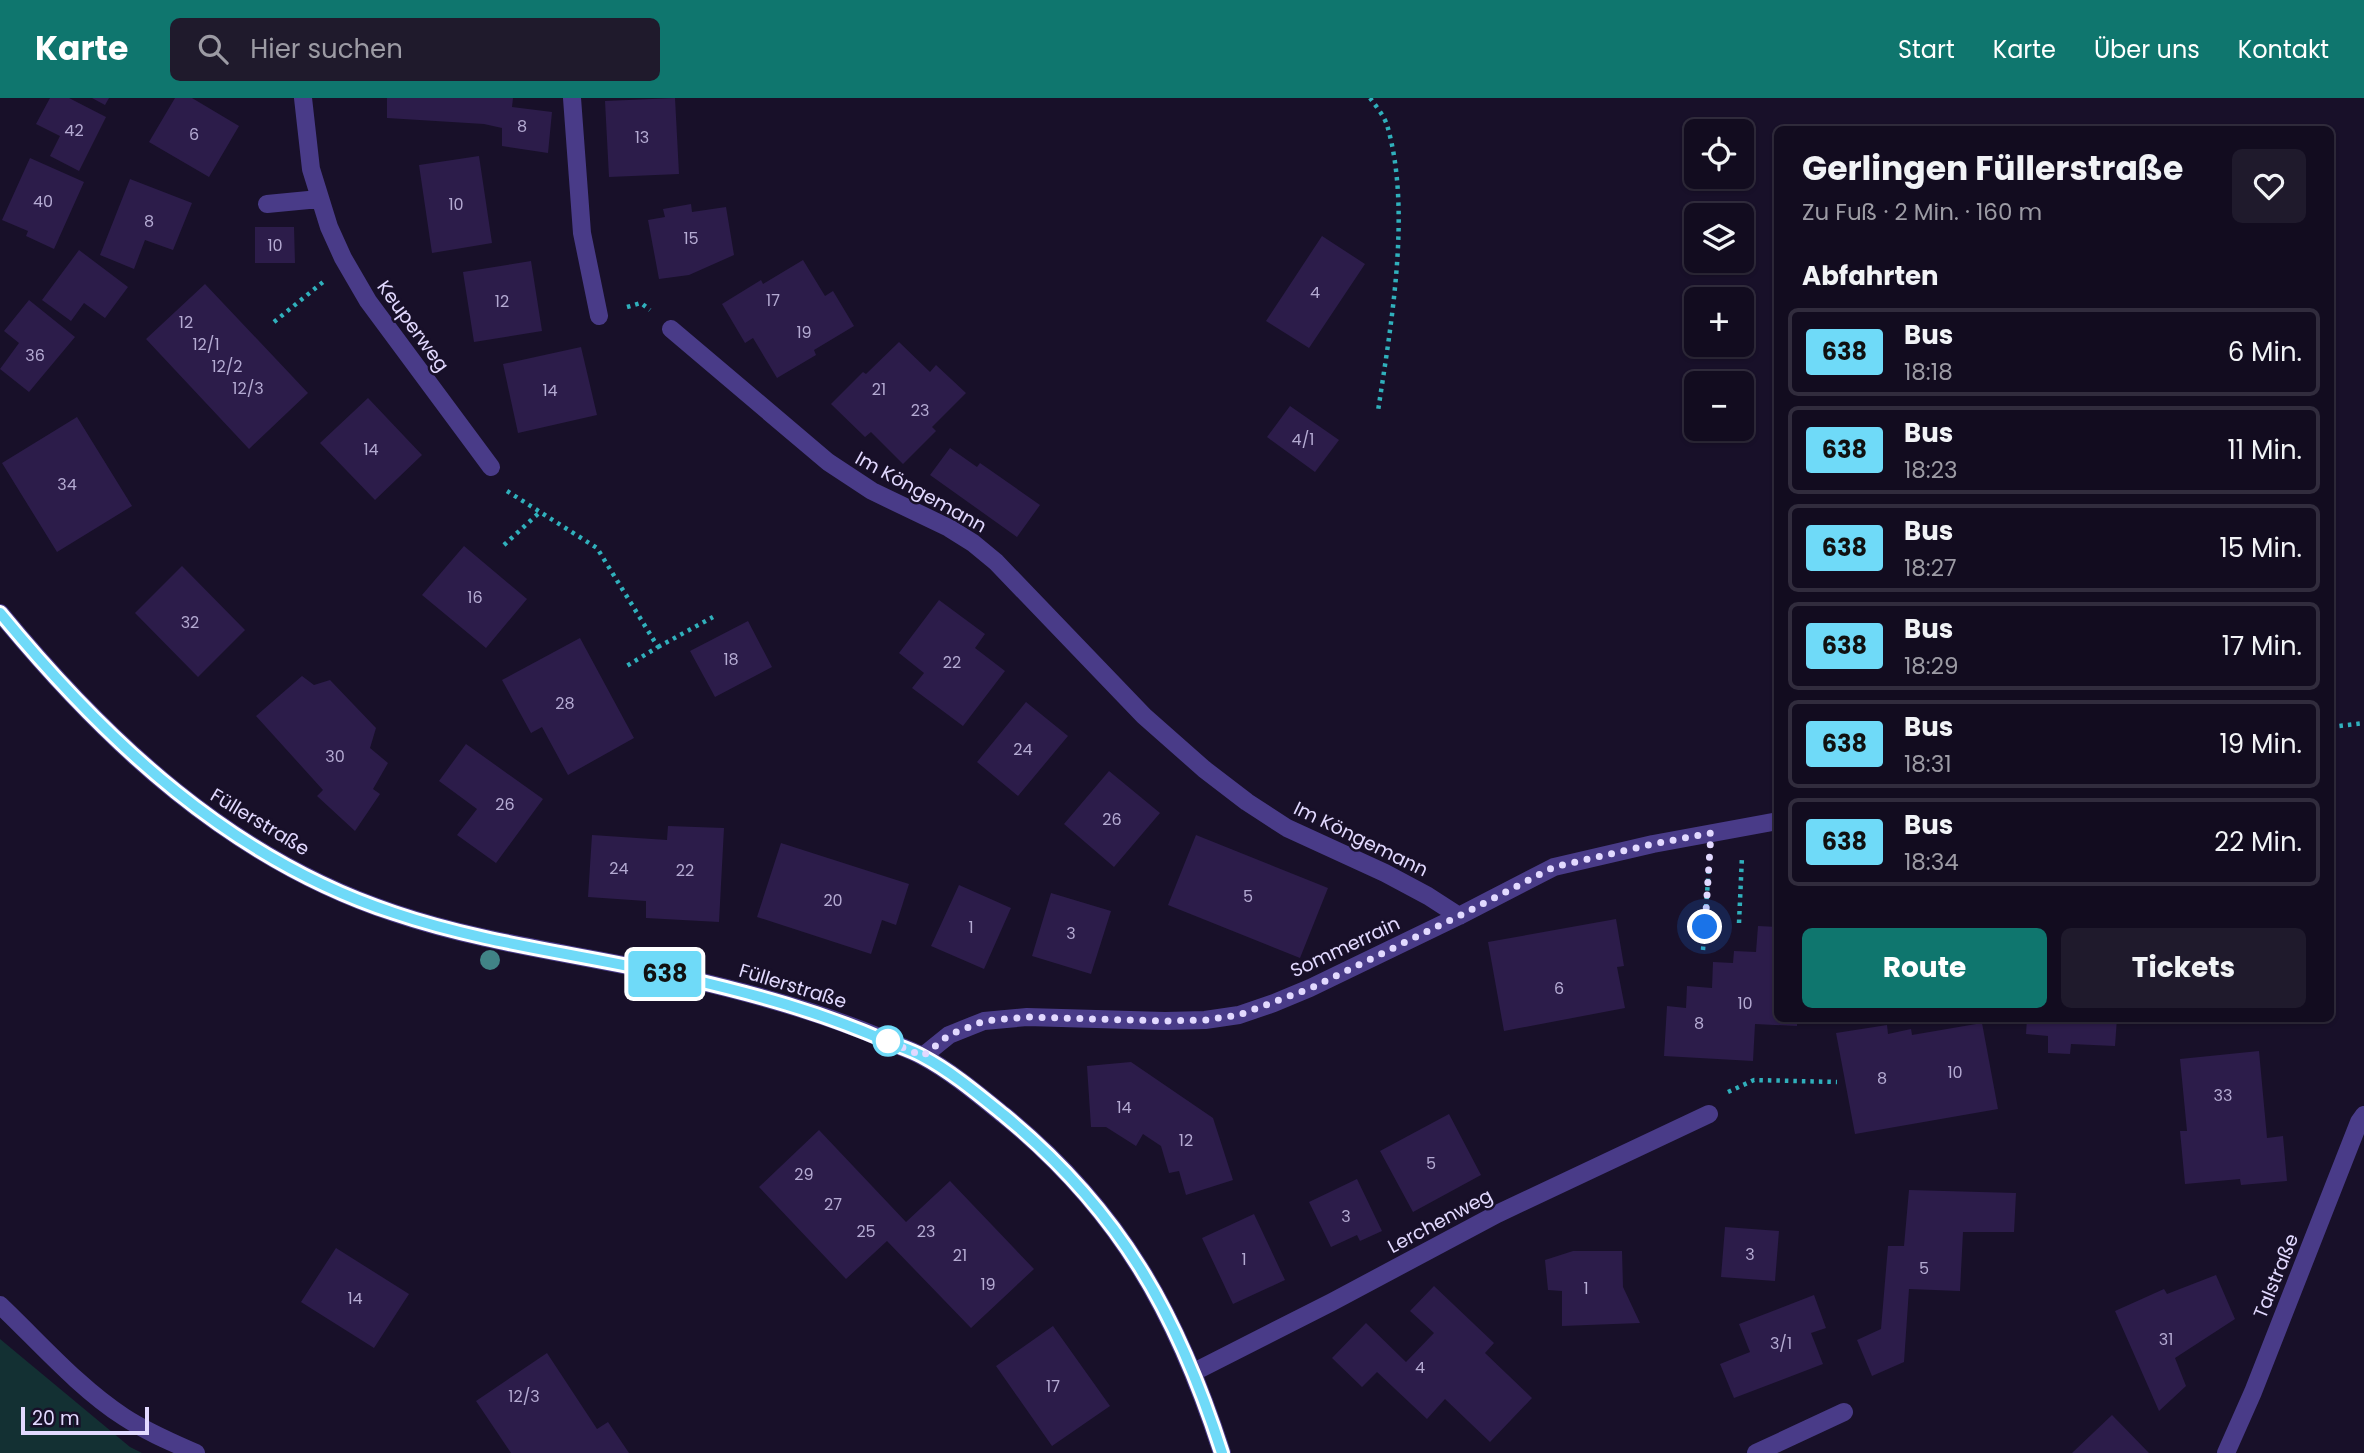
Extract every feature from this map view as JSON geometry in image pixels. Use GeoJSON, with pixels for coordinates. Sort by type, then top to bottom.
{"type":"FeatureCollection","features":[{"type":"Feature","properties":{"kind":"street","name":"Keuperweg"},"geometry":{"type":"LineString","coordinates":[[303,98],[308,146],[319,199],[343,258],[368,301],[491,467]]}},
{"type":"Feature","properties":{"kind":"street"},"geometry":{"type":"LineString","coordinates":[[572,98],[582,233],[599,316]]}},
{"type":"Feature","properties":{"kind":"street"},"geometry":{"type":"LineString","coordinates":[[267,204],[319,199]]}},
{"type":"Feature","properties":{"kind":"street","name":"Im Köngemann"},"geometry":{"type":"LineString","coordinates":[[671,329],[828,462],[872,491],[949,528],[973,543],[996,562],[1144,716],[1204,769],[1247,802],[1287,828],[1385,873],[1459,916]]}},
{"type":"Feature","properties":{"kind":"street","name":"Füllerstraße"},"geometry":{"type":"LineString","coordinates":[[0,613],[62,687],[144,766],[208,818],[271,857],[331,888],[393,913],[461,932],[682,977],[751,994],[834,1018],[923,1056],[976,1093],[1029,1136],[1095,1204],[1124,1242],[1171,1320],[1194,1372],[1222,1453]]}},
{"type":"Feature","properties":{"kind":"street","name":"Sommerrain"},"geometry":{"type":"LineString","coordinates":[[923,1056],[949,1035],[984,1021],[1027,1017],[1165,1021],[1205,1020],[1239,1015],[1311,988],[1554,867],[1653,844],[1774,822]]}},
{"type":"Feature","properties":{"kind":"street","name":"Lerchenweg"},"geometry":{"type":"LineString","coordinates":[[1194,1372],[1497,1214],[1709,1114]]}},
{"type":"Feature","properties":{"kind":"street","name":"Talstraße"},"geometry":{"type":"LineString","coordinates":[[2226,1453],[2364,1115]]}},
{"type":"Feature","properties":{"kind":"street"},"geometry":{"type":"LineString","coordinates":[[0,1305],[104,1402],[158,1437],[196,1453]]}},
{"type":"Feature","properties":{"kind":"street"},"geometry":{"type":"LineString","coordinates":[[1756,1453],[1844,1412]]}},
{"type":"Feature","properties":{"kind":"path"},"geometry":{"type":"LineString","coordinates":[[1370,98],[1387,122],[1398,203],[1397,256],[1390,337],[1378,411]]}},
{"type":"Feature","properties":{"kind":"path"},"geometry":{"type":"LineString","coordinates":[[274,322],[325,281]]}},
{"type":"Feature","properties":{"kind":"path"},"geometry":{"type":"LineString","coordinates":[[599,316],[641,303],[671,329]]}},
{"type":"Feature","properties":{"kind":"path"},"geometry":{"type":"LineString","coordinates":[[504,545],[540,512]]}},
{"type":"Feature","properties":{"kind":"path"},"geometry":{"type":"LineString","coordinates":[[658,647],[713,617]]}},
{"type":"Feature","properties":{"kind":"path"},"geometry":{"type":"LineString","coordinates":[[2334,727],[2364,723]]}},
{"type":"Feature","properties":{"kind":"path"},"geometry":{"type":"LineString","coordinates":[[1739,923],[1743,828]]}},
{"type":"Feature","properties":{"kind":"path"},"geometry":{"type":"LineString","coordinates":[[1703,950],[1711,833]]}},
{"type":"Feature","properties":{"kind":"green space"},"geometry":{"type":"Polygon","coordinates":[[[0,1339],[130,1447],[142,1453],[0,1453],[0,1339]]]}},
{"type":"Feature","properties":{"kind":"building"},"geometry":{"type":"Polygon","coordinates":[[[50,98],[69,98],[106,117],[79,171],[50,156],[60,136],[36,124],[50,98]]]}},
{"type":"Feature","properties":{"kind":"building"},"geometry":{"type":"Polygon","coordinates":[[[92,98],[109,98],[105,105],[92,98]]]}},
{"type":"Feature","properties":{"kind":"building"},"geometry":{"type":"Polygon","coordinates":[[[175,98],[192,98],[239,126],[209,177],[149,142],[175,98]]]}},
{"type":"Feature","properties":{"kind":"building"},"geometry":{"type":"Polygon","coordinates":[[[387,98],[513,98],[512,107],[552,112],[548,153],[502,146],[502,128],[484,124],[387,118],[387,98]]]}},
{"type":"Feature","properties":{"kind":"building"},"geometry":{"type":"Polygon","coordinates":[[[675,98],[679,174],[609,177],[605,101],[675,98]]]}},
{"type":"Feature","properties":{"kind":"building"},"geometry":{"type":"Polygon","coordinates":[[[479,156],[492,243],[432,253],[419,165],[479,156]]]}},
{"type":"Feature","properties":{"kind":"building"},"geometry":{"type":"Polygon","coordinates":[[[30,158],[84,182],[54,249],[26,236],[28,231],[2,220],[30,158]]]}},
{"type":"Feature","properties":{"kind":"building"},"geometry":{"type":"Polygon","coordinates":[[[130,179],[192,203],[173,250],[145,240],[134,269],[100,255],[130,179]]]}},
{"type":"Feature","properties":{"kind":"building"},"geometry":{"type":"Polygon","coordinates":[[[691,204],[692,212],[726,207],[734,255],[689,275],[659,279],[648,220],[665,217],[663,209],[691,204]]]}},
{"type":"Feature","properties":{"kind":"building"},"geometry":{"type":"Polygon","coordinates":[[[255,227],[294,227],[295,263],[255,263],[255,227]]]}},
{"type":"Feature","properties":{"kind":"building"},"geometry":{"type":"Polygon","coordinates":[[[1322,236],[1365,264],[1309,348],[1266,321],[1322,236]]]}},
{"type":"Feature","properties":{"kind":"building"},"geometry":{"type":"Polygon","coordinates":[[[79,250],[128,287],[105,318],[84,303],[71,321],[42,300],[79,250]]]}},
{"type":"Feature","properties":{"kind":"building"},"geometry":{"type":"Polygon","coordinates":[[[803,260],[825,296],[833,291],[854,326],[814,350],[816,355],[777,378],[753,338],[745,343],[722,304],[761,280],[763,284],[803,260]]]}},
{"type":"Feature","properties":{"kind":"building"},"geometry":{"type":"Polygon","coordinates":[[[531,261],[542,331],[474,342],[463,272],[531,261]]]}},
{"type":"Feature","properties":{"kind":"building"},"geometry":{"type":"Polygon","coordinates":[[[205,284],[308,393],[249,449],[146,339],[205,284]]]}},
{"type":"Feature","properties":{"kind":"building"},"geometry":{"type":"Polygon","coordinates":[[[29,300],[75,337],[29,392],[0,369],[19,343],[4,331],[29,300]]]}},
{"type":"Feature","properties":{"kind":"building"},"geometry":{"type":"Polygon","coordinates":[[[899,342],[930,372],[936,365],[966,393],[932,427],[936,431],[903,464],[871,432],[865,437],[831,404],[899,342]]]}},
{"type":"Feature","properties":{"kind":"building"},"geometry":{"type":"Polygon","coordinates":[[[581,347],[597,415],[518,433],[503,364],[581,347]]]}},
{"type":"Feature","properties":{"kind":"building"},"geometry":{"type":"Polygon","coordinates":[[[368,398],[422,455],[375,500],[320,443],[368,398]]]}},
{"type":"Feature","properties":{"kind":"building"},"geometry":{"type":"Polygon","coordinates":[[[1290,406],[1339,440],[1315,472],[1267,437],[1290,406]]]}},
{"type":"Feature","properties":{"kind":"building"},"geometry":{"type":"Polygon","coordinates":[[[77,417],[132,506],[57,552],[2,463],[77,417]]]}},
{"type":"Feature","properties":{"kind":"building"},"geometry":{"type":"Polygon","coordinates":[[[950,448],[977,467],[980,463],[1040,505],[1017,537],[930,475],[950,448]]]}},
{"type":"Feature","properties":{"kind":"building"},"geometry":{"type":"Polygon","coordinates":[[[464,546],[527,599],[486,648],[422,595],[464,546]]]}},
{"type":"Feature","properties":{"kind":"building"},"geometry":{"type":"Polygon","coordinates":[[[182,566],[245,630],[198,677],[135,613],[182,566]]]}},
{"type":"Feature","properties":{"kind":"building"},"geometry":{"type":"Polygon","coordinates":[[[939,600],[985,634],[975,648],[1005,671],[963,726],[912,688],[924,673],[899,653],[939,600]]]}},
{"type":"Feature","properties":{"kind":"building"},"geometry":{"type":"Polygon","coordinates":[[[748,621],[772,667],[715,697],[690,651],[748,621]]]}},
{"type":"Feature","properties":{"kind":"building"},"geometry":{"type":"Polygon","coordinates":[[[580,638],[634,738],[568,775],[542,727],[531,733],[502,680],[580,638]]]}},
{"type":"Feature","properties":{"kind":"building"},"geometry":{"type":"Polygon","coordinates":[[[302,676],[314,685],[330,680],[376,728],[370,748],[388,763],[373,789],[380,794],[355,831],[317,796],[323,790],[256,716],[302,676]]]}},
{"type":"Feature","properties":{"kind":"building"},"geometry":{"type":"Polygon","coordinates":[[[1026,702],[1068,736],[1018,796],[977,762],[1026,702]]]}},
{"type":"Feature","properties":{"kind":"building"},"geometry":{"type":"Polygon","coordinates":[[[466,744],[543,799],[496,863],[457,835],[477,809],[439,781],[466,744]]]}},
{"type":"Feature","properties":{"kind":"building"},"geometry":{"type":"Polygon","coordinates":[[[1109,771],[1160,813],[1114,867],[1064,824],[1109,771]]]}},
{"type":"Feature","properties":{"kind":"building"},"geometry":{"type":"Polygon","coordinates":[[[668,826],[724,828],[719,922],[646,918],[646,901],[588,897],[592,835],[667,840],[668,826]]]}},
{"type":"Feature","properties":{"kind":"building"},"geometry":{"type":"Polygon","coordinates":[[[1196,835],[1328,888],[1300,958],[1168,905],[1196,835]]]}},
{"type":"Feature","properties":{"kind":"building"},"geometry":{"type":"Polygon","coordinates":[[[781,843],[909,884],[896,925],[882,920],[871,954],[757,917],[781,843]]]}},
{"type":"Feature","properties":{"kind":"building"},"geometry":{"type":"Polygon","coordinates":[[[959,885],[1011,908],[984,969],[931,946],[959,885]]]}},
{"type":"Feature","properties":{"kind":"building"},"geometry":{"type":"Polygon","coordinates":[[[1051,893],[1111,911],[1091,974],[1032,956],[1051,893]]]}},
{"type":"Feature","properties":{"kind":"building"},"geometry":{"type":"Polygon","coordinates":[[[1616,919],[1624,966],[1617,967],[1625,1008],[1504,1031],[1488,942],[1616,919]]]}},
{"type":"Feature","properties":{"kind":"building"},"geometry":{"type":"Polygon","coordinates":[[[1758,926],[1774,927],[1774,1022],[1797,1022],[1797,1026],[1755,1024],[1753,1061],[1664,1056],[1667,1006],[1686,1008],[1687,986],[1712,988],[1713,962],[1733,963],[1734,951],[1756,952],[1758,926]]]}},
{"type":"Feature","properties":{"kind":"building"},"geometry":{"type":"Polygon","coordinates":[[[2027,1022],[2117,1022],[2115,1046],[2071,1044],[2070,1054],[2048,1053],[2048,1036],[2026,1034],[2027,1022]]]}},
{"type":"Feature","properties":{"kind":"building"},"geometry":{"type":"Polygon","coordinates":[[[1982,1023],[1998,1109],[1855,1134],[1836,1033],[1887,1025],[1888,1034],[1911,1029],[1912,1035],[1982,1023]]]}},
{"type":"Feature","properties":{"kind":"building"},"geometry":{"type":"Polygon","coordinates":[[[2259,1051],[2267,1138],[2283,1136],[2287,1181],[2241,1185],[2240,1179],[2185,1184],[2180,1131],[2187,1131],[2180,1059],[2259,1051]]]}},
{"type":"Feature","properties":{"kind":"building"},"geometry":{"type":"Polygon","coordinates":[[[1131,1062],[1213,1118],[1233,1180],[1186,1195],[1179,1171],[1169,1173],[1161,1146],[1143,1134],[1136,1146],[1106,1127],[1091,1127],[1087,1066],[1131,1062]]]}},
{"type":"Feature","properties":{"kind":"building"},"geometry":{"type":"Polygon","coordinates":[[[1449,1114],[1481,1175],[1413,1212],[1380,1151],[1449,1114]]]}},
{"type":"Feature","properties":{"kind":"building"},"geometry":{"type":"Polygon","coordinates":[[[819,1130],[906,1222],[950,1181],[1034,1269],[971,1328],[887,1241],[846,1279],[759,1187],[819,1130]]]}},
{"type":"Feature","properties":{"kind":"building"},"geometry":{"type":"Polygon","coordinates":[[[1357,1179],[1382,1231],[1360,1241],[1357,1235],[1331,1247],[1309,1202],[1357,1179]]]}},
{"type":"Feature","properties":{"kind":"building"},"geometry":{"type":"Polygon","coordinates":[[[1909,1190],[2016,1193],[2014,1232],[1963,1232],[1960,1291],[1909,1289],[1904,1362],[1872,1376],[1857,1340],[1881,1329],[1888,1246],[1904,1246],[1909,1190]]]}},
{"type":"Feature","properties":{"kind":"building"},"geometry":{"type":"Polygon","coordinates":[[[1254,1214],[1285,1280],[1233,1304],[1202,1238],[1254,1214]]]}},
{"type":"Feature","properties":{"kind":"building"},"geometry":{"type":"Polygon","coordinates":[[[1725,1227],[1779,1231],[1775,1281],[1721,1277],[1725,1227]]]}},
{"type":"Feature","properties":{"kind":"building"},"geometry":{"type":"Polygon","coordinates":[[[336,1248],[409,1294],[374,1348],[301,1302],[336,1248]]]}},
{"type":"Feature","properties":{"kind":"building"},"geometry":{"type":"Polygon","coordinates":[[[1573,1251],[1622,1251],[1623,1287],[1640,1323],[1562,1326],[1562,1291],[1548,1290],[1545,1260],[1573,1251]]]}},
{"type":"Feature","properties":{"kind":"building"},"geometry":{"type":"Polygon","coordinates":[[[2216,1275],[2235,1319],[2175,1358],[2186,1386],[2159,1411],[2115,1311],[2164,1289],[2167,1294],[2216,1275]]]}},
{"type":"Feature","properties":{"kind":"building"},"geometry":{"type":"Polygon","coordinates":[[[1434,1286],[1494,1343],[1485,1353],[1532,1398],[1490,1442],[1445,1399],[1427,1419],[1377,1372],[1362,1387],[1332,1358],[1366,1323],[1406,1362],[1434,1333],[1410,1311],[1434,1286]]]}},
{"type":"Feature","properties":{"kind":"building"},"geometry":{"type":"Polygon","coordinates":[[[1814,1295],[1826,1328],[1811,1333],[1823,1364],[1734,1398],[1720,1364],[1750,1352],[1739,1324],[1814,1295]]]}},
{"type":"Feature","properties":{"kind":"building"},"geometry":{"type":"Polygon","coordinates":[[[1053,1326],[1110,1406],[1052,1446],[996,1366],[1053,1326]]]}},
{"type":"Feature","properties":{"kind":"building"},"geometry":{"type":"Polygon","coordinates":[[[547,1353],[597,1429],[608,1422],[629,1453],[511,1453],[476,1401],[547,1353]]]}},
{"type":"Feature","properties":{"kind":"building"},"geometry":{"type":"Polygon","coordinates":[[[2112,1415],[2149,1453],[2072,1453],[2112,1415]]]}},
{"type":"Feature","properties":{"kind":"bus line","name":"638"},"geometry":{"type":"LineString","coordinates":[[0,613],[62,687],[144,766],[208,818],[271,857],[331,888],[393,913],[461,932],[682,977],[751,994],[834,1018],[923,1056],[976,1093],[1029,1136],[1095,1204],[1124,1242],[1171,1320],[1194,1372],[1222,1453]]}},
{"type":"Feature","properties":{"kind":"route"},"geometry":{"type":"LineString","coordinates":[[888,1041],[878,1037],[923,1056],[949,1035],[984,1021],[1027,1017],[1079,1017],[1165,1021],[1205,1020],[1239,1015],[1311,988],[1554,867],[1711,833],[1705,927]]}}]}
